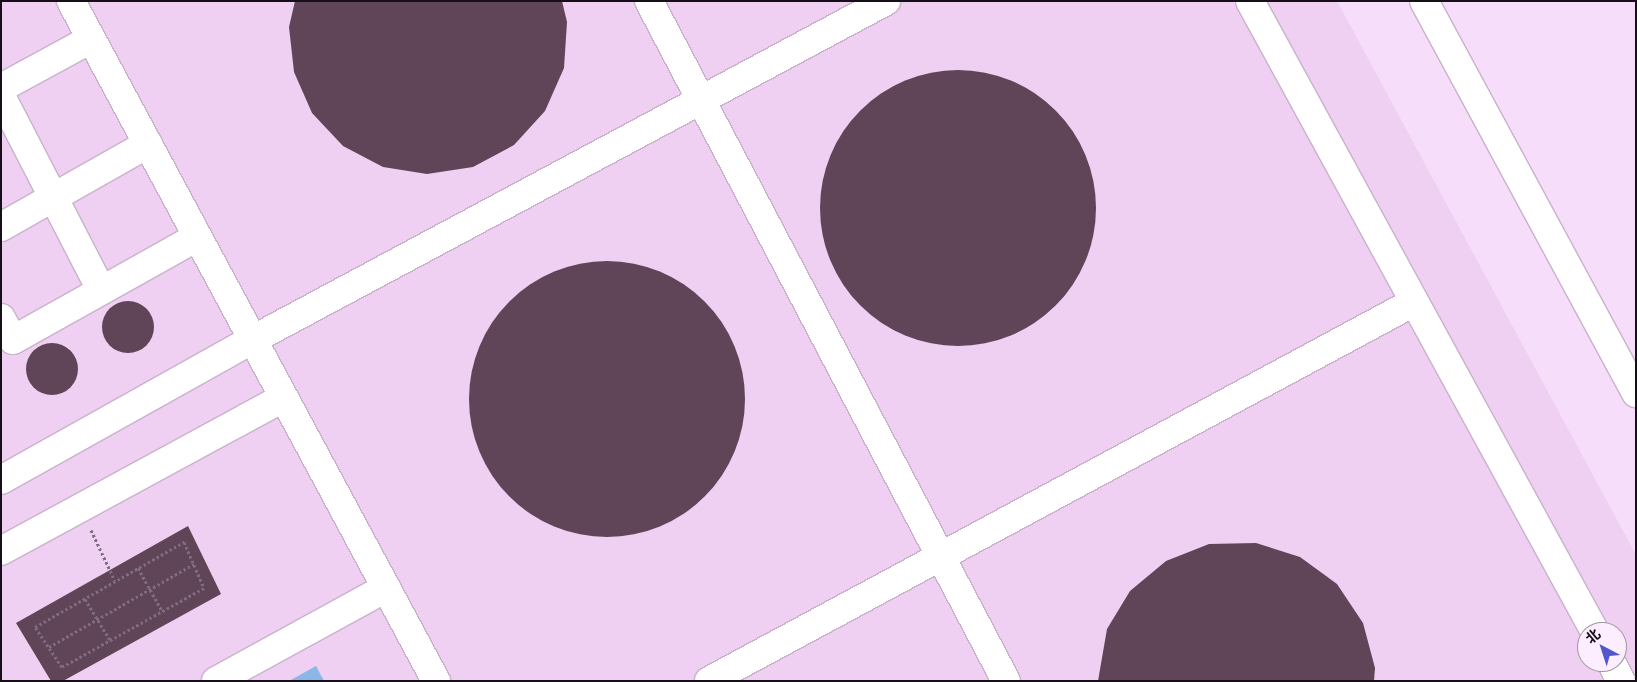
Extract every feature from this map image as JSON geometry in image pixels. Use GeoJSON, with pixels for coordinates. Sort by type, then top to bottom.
{"type":"FeatureCollection","features":[{"type":"Feature","properties":{"kind":"street"},"geometry":{"type":"LineString","coordinates":[[71,1],[436,681]]}},
{"type":"Feature","properties":{"kind":"street"},"geometry":{"type":"LineString","coordinates":[[649,1],[703,99],[939,557],[1006,681]]}},
{"type":"Feature","properties":{"kind":"street"},"geometry":{"type":"LineString","coordinates":[[1,480],[252,340],[886,1]]}},
{"type":"Feature","properties":{"kind":"street"},"geometry":{"type":"LineString","coordinates":[[1250,1],[1590,622]]}},
{"type":"Feature","properties":{"kind":"street"},"geometry":{"type":"LineString","coordinates":[[1424,1],[1636,393]]}},
{"type":"Feature","properties":{"kind":"street"},"geometry":{"type":"LineString","coordinates":[[1,88],[91,39]]}},
{"type":"Feature","properties":{"kind":"street"},"geometry":{"type":"LineString","coordinates":[[1,96],[101,290]]}},
{"type":"Feature","properties":{"kind":"street"},"geometry":{"type":"LineString","coordinates":[[1,228],[148,144]]}},
{"type":"Feature","properties":{"kind":"street"},"geometry":{"type":"LineString","coordinates":[[1,318],[14,340],[197,237]]}},
{"type":"Feature","properties":{"kind":"street"},"geometry":{"type":"LineString","coordinates":[[709,681],[1414,302]]}},
{"type":"Feature","properties":{"kind":"street"},"geometry":{"type":"LineString","coordinates":[[1,551],[284,398]]}},
{"type":"Feature","properties":{"kind":"street"},"geometry":{"type":"LineString","coordinates":[[216,681],[386,588]]}},
{"type":"Feature","properties":{"kind":"path"},"geometry":{"type":"LineString","coordinates":[[80,508],[115,581]]}},
{"type":"Feature","properties":{"kind":"path"},"geometry":{"type":"LineString","coordinates":[[184,542],[204,588],[62,667],[36,627],[115,581],[184,542]]}},
{"type":"Feature","properties":{"kind":"path"},"geometry":{"type":"LineString","coordinates":[[48,647],[194,564]]}},
{"type":"Feature","properties":{"kind":"path"},"geometry":{"type":"LineString","coordinates":[[138,568],[162,611]]}},
{"type":"Feature","properties":{"kind":"path"},"geometry":{"type":"LineString","coordinates":[[85,598],[110,640]]}},
{"type":"Feature","properties":{"kind":"shaded area"},"geometry":{"type":"Polygon","coordinates":[[[1,1],[1337,1],[1636,555],[1636,681],[1,681],[1,1]]]}},
{"type":"Feature","properties":{"kind":"water"},"geometry":{"type":"Polygon","coordinates":[[[316,666],[324,681],[289,681],[316,666]]]}},
{"type":"Feature","properties":{"kind":"building"},"geometry":{"type":"Polygon","coordinates":[[[295,1],[562,1],[567,22],[564,68],[545,111],[514,145],[473,167],[427,174],[383,167],[343,146],[312,113],[294,72],[289,27],[295,1]]]}},
{"type":"Feature","properties":{"kind":"building"},"geometry":{"type":"Polygon","coordinates":[[[958,70],[985,73],[1011,80],[1035,93],[1056,110],[1073,131],[1086,155],[1093,181],[1096,208],[1093,235],[1086,261],[1073,285],[1056,306],[1035,323],[1011,336],[985,343],[958,346],[931,343],[905,336],[881,323],[860,306],[843,285],[830,261],[823,235],[820,208],[823,181],[830,155],[843,131],[860,110],[881,93],[905,80],[931,73],[958,70]]]}},
{"type":"Feature","properties":{"kind":"building"},"geometry":{"type":"Polygon","coordinates":[[[607,261],[634,263],[660,271],[684,284],[705,301],[722,322],[735,346],[743,372],[745,399],[743,426],[735,452],[722,476],[705,497],[684,514],[660,527],[634,535],[607,537],[580,535],[554,527],[530,514],[509,497],[492,476],[479,452],[471,426],[469,399],[471,372],[479,346],[492,322],[509,301],[530,284],[554,271],[580,263],[607,261]]]}},
{"type":"Feature","properties":{"kind":"building"},"geometry":{"type":"Polygon","coordinates":[[[123,301],[133,301],[147,308],[154,322],[154,332],[147,346],[133,353],[123,353],[113,349],[106,342],[102,332],[102,322],[106,312],[113,305],[123,301]]]}},
{"type":"Feature","properties":{"kind":"building"},"geometry":{"type":"Polygon","coordinates":[[[47,343],[57,343],[71,350],[78,364],[78,374],[71,388],[57,395],[47,395],[37,391],[30,384],[26,374],[26,364],[30,354],[37,347],[47,343]]]}},
{"type":"Feature","properties":{"kind":"building"},"geometry":{"type":"Polygon","coordinates":[[[188,526],[221,594],[63,681],[51,681],[16,623],[188,526]]]}},
{"type":"Feature","properties":{"kind":"building"},"geometry":{"type":"Polygon","coordinates":[[[1256,543],[1300,557],[1337,584],[1363,623],[1375,668],[1374,681],[1098,681],[1107,629],[1130,591],[1166,561],[1209,544],[1256,543]]]}}]}
